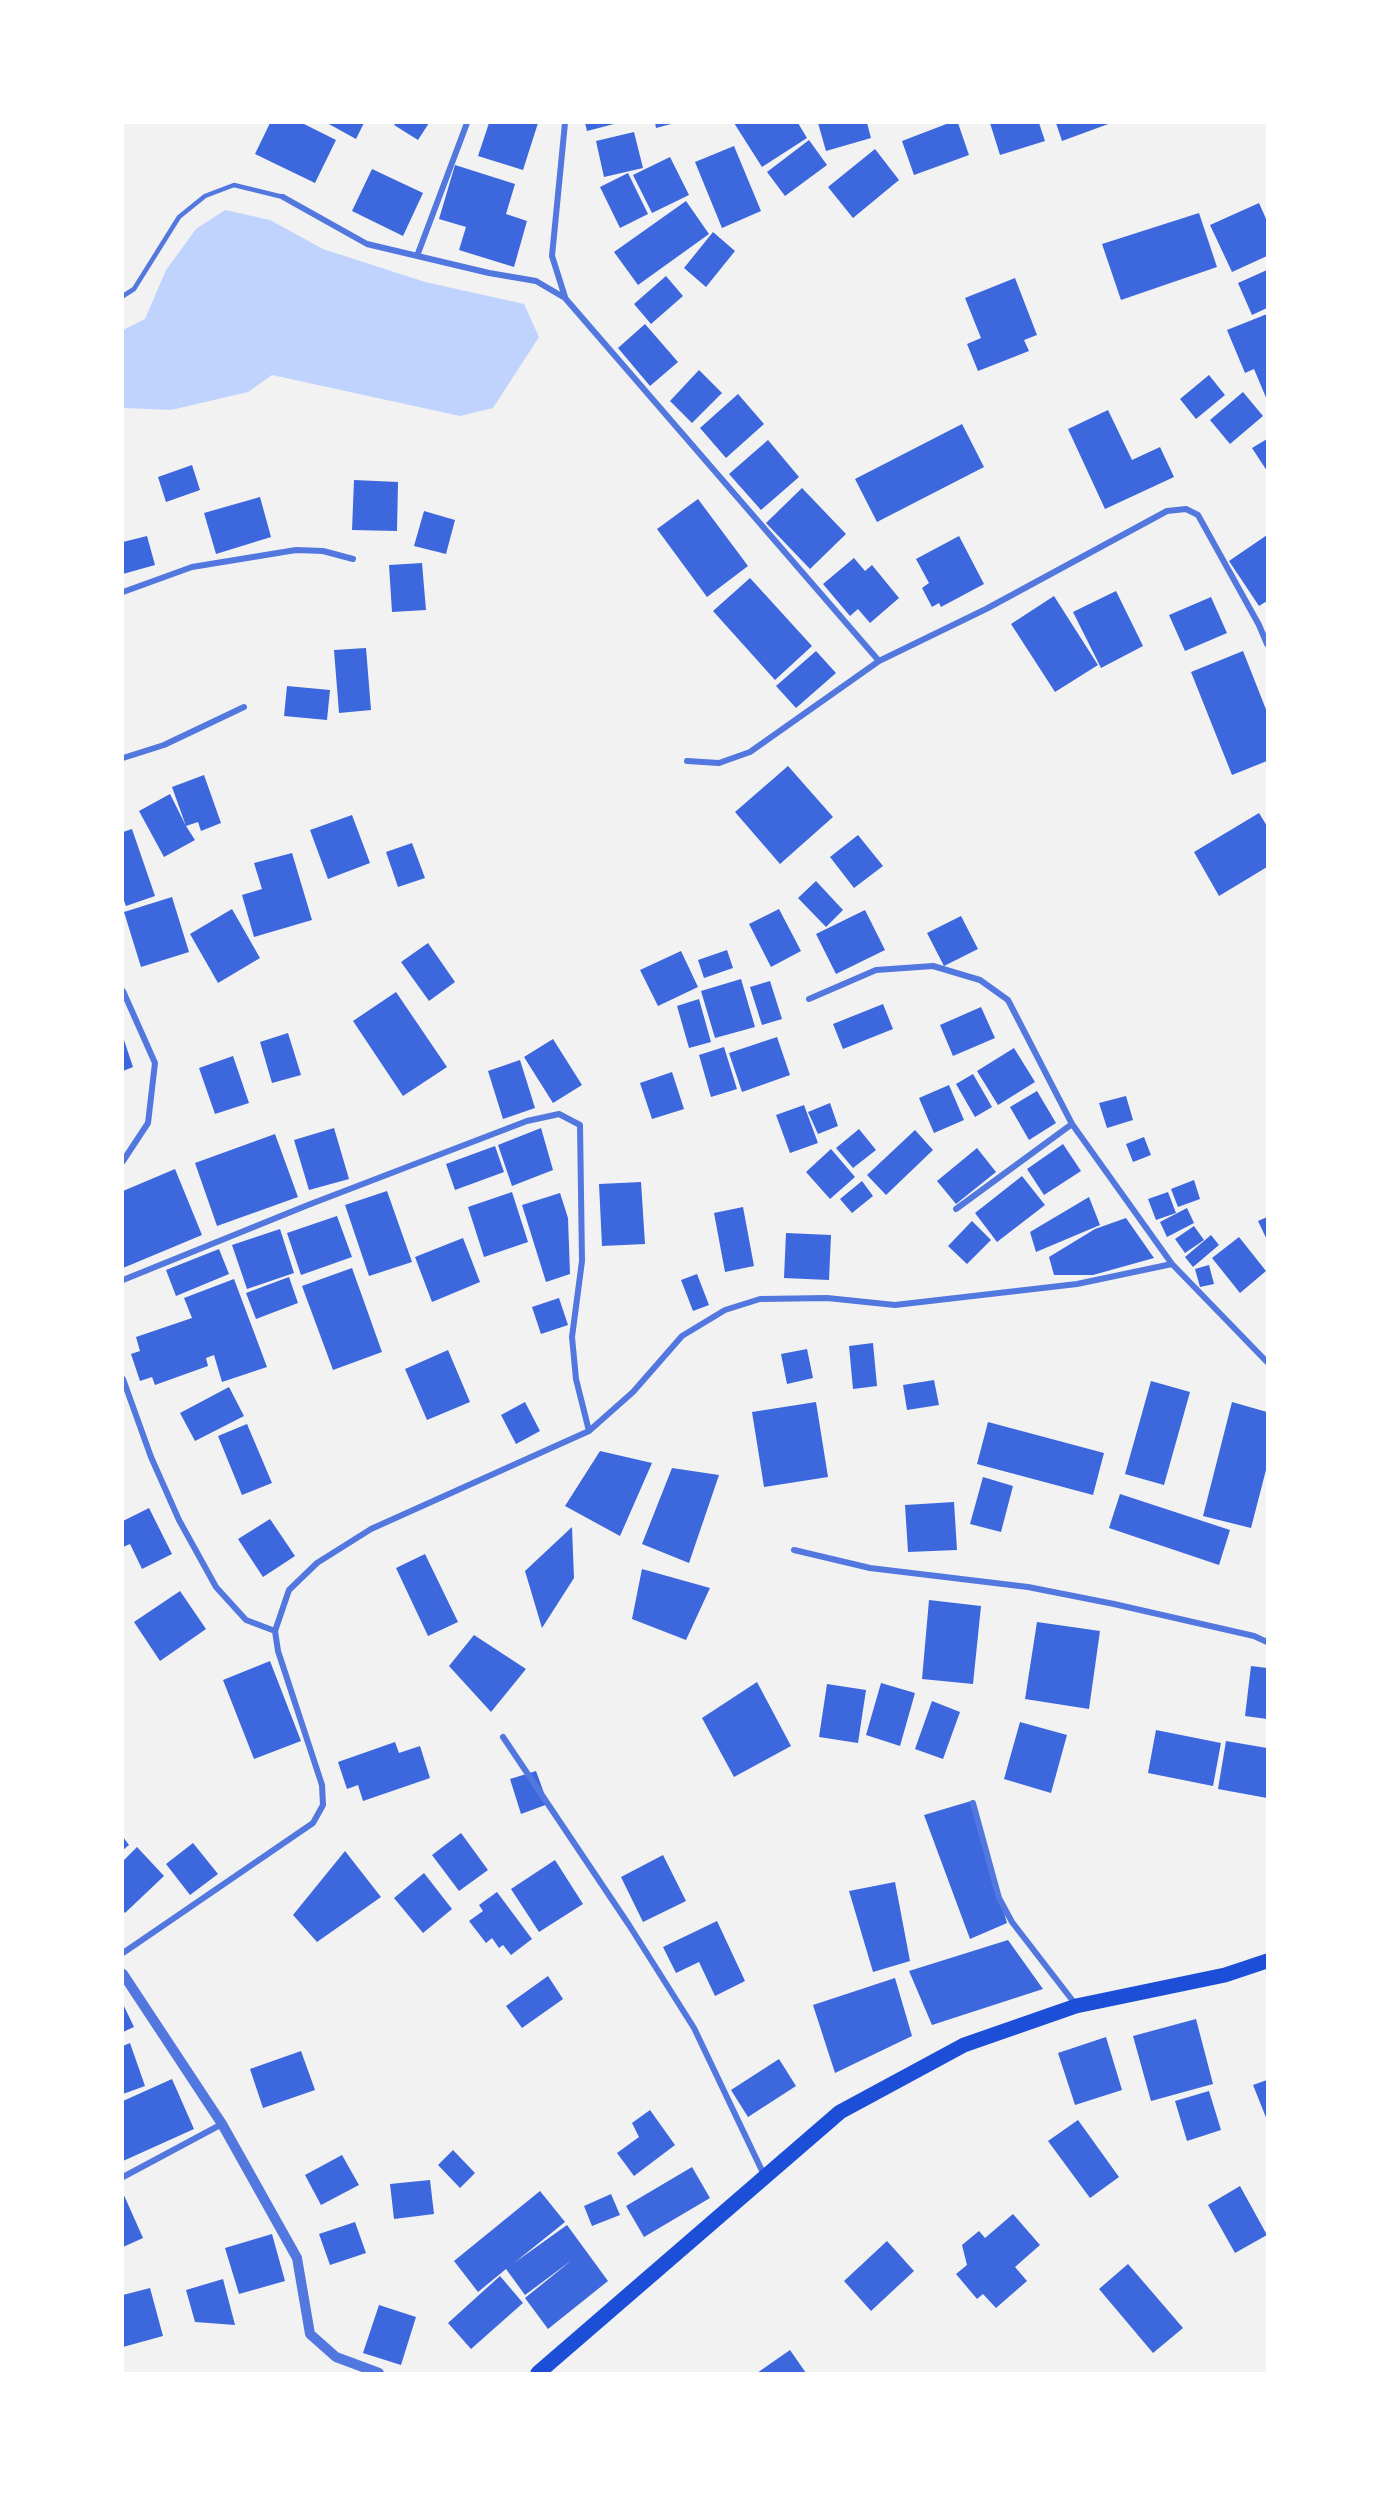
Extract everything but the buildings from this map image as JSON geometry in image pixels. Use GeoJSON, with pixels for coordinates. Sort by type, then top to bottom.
{"type":"FeatureCollection","features":[{"type":"Feature","properties":{"kind":"main road"},"geometry":{"type":"LineString","coordinates":[[538,2373],[840,2112],[964,2045],[1076,2006],[1225,1976],[1267,1961]]}},
{"type":"Feature","properties":{"kind":"street"},"geometry":{"type":"LineString","coordinates":[[417,256],[467,123]]}},
{"type":"Feature","properties":{"kind":"street"},"geometry":{"type":"LineString","coordinates":[[565,298],[552,256],[566,123]]}},
{"type":"Feature","properties":{"kind":"street"},"geometry":{"type":"LineString","coordinates":[[283,197],[367,244],[489,273],[536,280],[565,298],[879,661]]}},
{"type":"Feature","properties":{"kind":"street"},"geometry":{"type":"LineString","coordinates":[[687,761],[719,763],[750,752],[879,661],[986,609],[1167,511],[1186,508],[1198,516],[1259,625],[1267,644]]}},
{"type":"Feature","properties":{"kind":"street"},"geometry":{"type":"LineString","coordinates":[[123,592],[192,567],[296,550],[323,551],[353,559]]}},
{"type":"Feature","properties":{"kind":"street"},"geometry":{"type":"LineString","coordinates":[[123,758],[164,745],[244,707]]}},
{"type":"Feature","properties":{"kind":"street"},"geometry":{"type":"LineString","coordinates":[[809,999],[876,970],[933,966],[980,980],[1008,1000],[1072,1124],[1172,1264],[1267,1362]]}},
{"type":"Feature","properties":{"kind":"street"},"geometry":{"type":"LineString","coordinates":[[123,990],[155,1063],[148,1123],[123,1161]]}},
{"type":"Feature","properties":{"kind":"street"},"geometry":{"type":"LineString","coordinates":[[123,1281],[308,1205],[527,1121],[559,1114],[580,1125],[582,1261],[572,1337],[576,1379],[589,1431]]}},
{"type":"Feature","properties":{"kind":"street"},"geometry":{"type":"LineString","coordinates":[[956,1209],[1072,1124]]}},
{"type":"Feature","properties":{"kind":"street"},"geometry":{"type":"LineString","coordinates":[[123,1953],[313,1823],[323,1805],[322,1785],[278,1652],[275,1631],[289,1590],[317,1563],[371,1529],[589,1431],[633,1392],[682,1335],[725,1310],[760,1299],[827,1298],[895,1305],[1077,1284],[1172,1264]]}},
{"type":"Feature","properties":{"kind":"street"},"geometry":{"type":"LineString","coordinates":[[123,1379],[151,1457],[174,1510],[216,1587],[246,1620],[275,1631]]}},
{"type":"Feature","properties":{"kind":"street"},"geometry":{"type":"LineString","coordinates":[[794,1550],[870,1568],[1028,1587],[1254,1636],[1267,1642]]}},
{"type":"Feature","properties":{"kind":"street"},"geometry":{"type":"LineString","coordinates":[[503,1737],[629,1924],[694,2028],[765,2178]]}},
{"type":"Feature","properties":{"kind":"street"},"geometry":{"type":"LineString","coordinates":[[973,1803],[999,1898],[1012,1922],[1076,2006]]}},
{"type":"Feature","properties":{"kind":"street"},"geometry":{"type":"LineString","coordinates":[[123,1974],[222,2124],[297,2258],[310,2334],[336,2358],[378,2373]]}},
{"type":"Feature","properties":{"kind":"street"},"geometry":{"type":"LineString","coordinates":[[123,2178],[222,2124]]}},
{"type":"Feature","properties":{"kind":"lane"},"geometry":{"type":"LineString","coordinates":[[123,296],[134,289],[179,217],[205,196],[234,185],[283,197]]}},
{"type":"Feature","properties":{"kind":"water"},"geometry":{"type":"Polygon","coordinates":[[[225,210],[270,220],[323,249],[425,282],[524,304],[539,337],[493,408],[460,416],[272,375],[248,392],[171,410],[124,408],[123,330],[145,319],[166,270],[196,229],[225,210]]]}}]}
